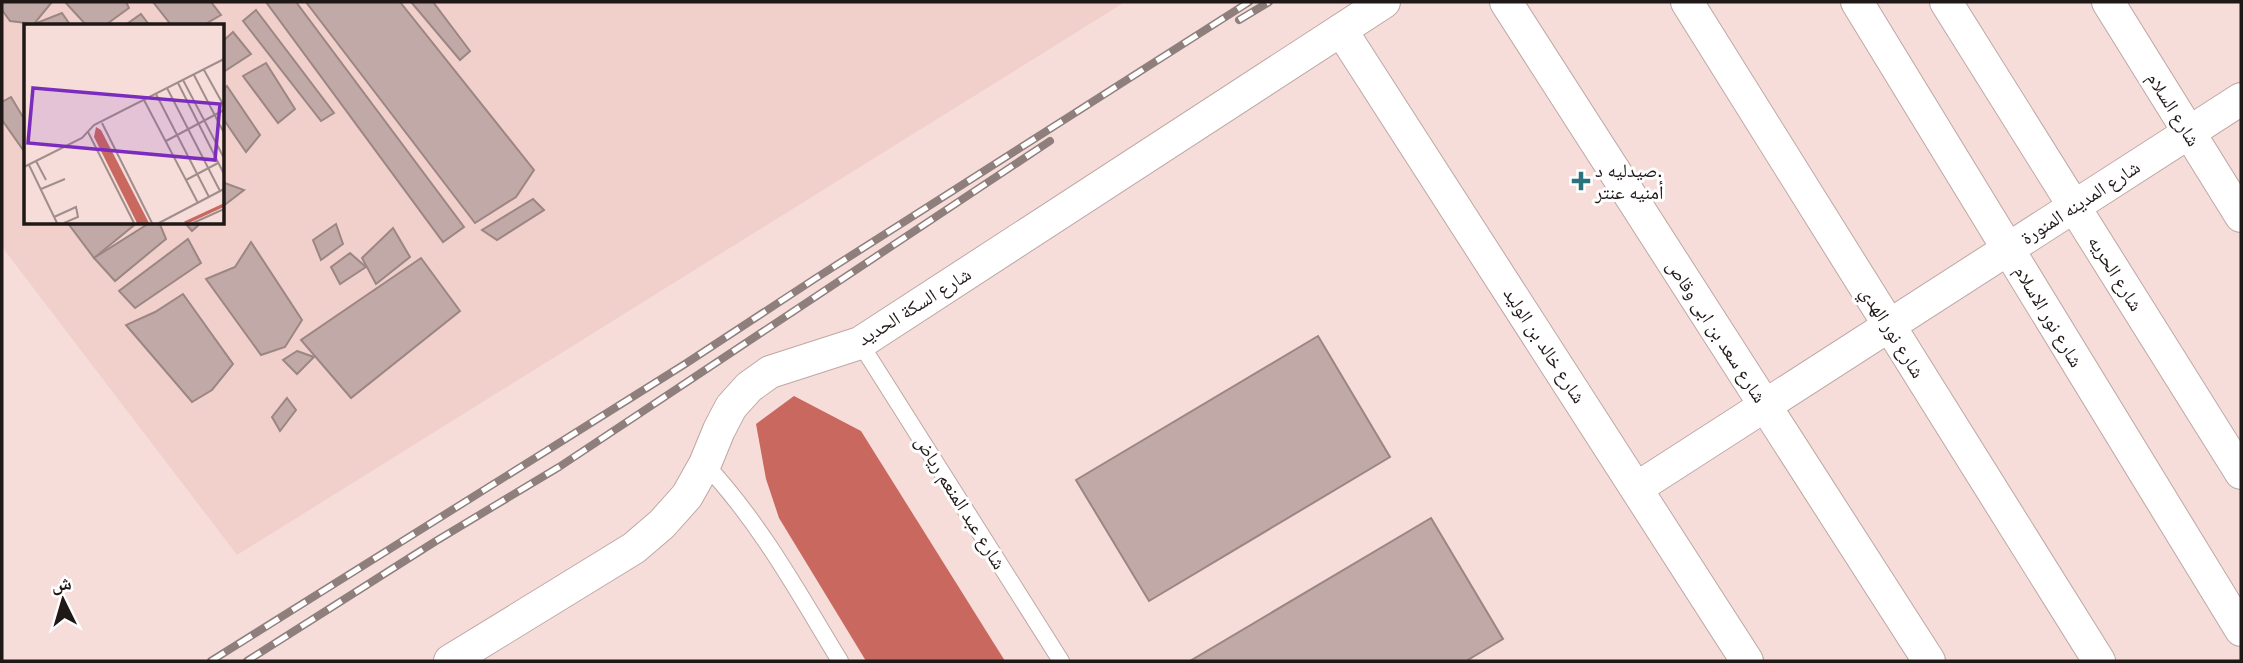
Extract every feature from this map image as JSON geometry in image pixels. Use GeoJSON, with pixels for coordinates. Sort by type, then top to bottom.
{"type":"FeatureCollection","features":[{"type":"Feature","properties":{"kind":"street","name":"شارع السكة الحديد"},"geometry":{"type":"LineString","coordinates":[[450,661],[634,548],[662,524],[687,496],[705,464],[719,429],[732,407],[749,387],[771,372],[860,343],[1384,2]]}},
{"type":"Feature","properties":{"kind":"street","name":"شارع سعد بن ابى وقاص"},"geometry":{"type":"LineString","coordinates":[[1506,2],[1929,661]]}},
{"type":"Feature","properties":{"kind":"street","name":"شارع نور الهدي"},"geometry":{"type":"LineString","coordinates":[[1687,2],[2099,661]]}},
{"type":"Feature","properties":{"kind":"street","name":"شارع نور الاسلام"},"geometry":{"type":"LineString","coordinates":[[1857,2],[2241,630]]}},
{"type":"Feature","properties":{"kind":"street","name":"شارع الحريه"},"geometry":{"type":"LineString","coordinates":[[1946,2],[2241,473]]}},
{"type":"Feature","properties":{"kind":"street","name":"شارع السلام"},"geometry":{"type":"LineString","coordinates":[[2108,2],[2241,216]]}},
{"type":"Feature","properties":{"kind":"street","name":"شارع خالد بن الوليد"},"geometry":{"type":"LineString","coordinates":[[1341,30],[1746,661]]}},
{"type":"Feature","properties":{"kind":"street","name":"شارع المدينه المنورة"},"geometry":{"type":"LineString","coordinates":[[1637,488],[2241,99]]}},
{"type":"Feature","properties":{"kind":"lane","name":"شارع عبد المنعم رياض"},"geometry":{"type":"LineString","coordinates":[[860,343],[1061,661]]}},
{"type":"Feature","properties":{"kind":"lane"},"geometry":{"type":"LineString","coordinates":[[705,464],[762,532],[840,661]]}},
{"type":"Feature","properties":{"kind":"shaded area"},"geometry":{"type":"Polygon","coordinates":[[[2,2],[1125,2],[237,555],[2,247],[2,2]]]}},
{"type":"Feature","properties":{"kind":"shaded area"},"geometry":{"type":"Polygon","coordinates":[[[794,396],[861,431],[1005,661],[866,661],[779,518],[766,479],[756,424],[794,396]]]}},
{"type":"Feature","properties":{"kind":"building"},"geometry":{"type":"Polygon","coordinates":[[[2,2],[52,2],[34,24],[10,21],[2,10],[2,2]]]}},
{"type":"Feature","properties":{"kind":"building"},"geometry":{"type":"Polygon","coordinates":[[[65,2],[126,2],[129,8],[107,24],[85,24],[65,2]]]}},
{"type":"Feature","properties":{"kind":"building"},"geometry":{"type":"Polygon","coordinates":[[[153,2],[211,2],[221,15],[205,24],[170,24],[153,2]]]}},
{"type":"Feature","properties":{"kind":"building"},"geometry":{"type":"Polygon","coordinates":[[[266,2],[296,2],[464,227],[443,242],[266,2]]]}},
{"type":"Feature","properties":{"kind":"building"},"geometry":{"type":"Polygon","coordinates":[[[306,2],[400,2],[534,170],[516,197],[475,223],[306,2]]]}},
{"type":"Feature","properties":{"kind":"building"},"geometry":{"type":"Polygon","coordinates":[[[411,2],[433,2],[470,51],[460,60],[411,2]]]}},
{"type":"Feature","properties":{"kind":"building"},"geometry":{"type":"Polygon","coordinates":[[[256,10],[334,113],[321,121],[243,21],[256,10]]]}},
{"type":"Feature","properties":{"kind":"building"},"geometry":{"type":"Polygon","coordinates":[[[62,13],[70,24],[34,24],[62,13]]]}},
{"type":"Feature","properties":{"kind":"building"},"geometry":{"type":"Polygon","coordinates":[[[141,14],[148,24],[127,24],[141,14]]]}},
{"type":"Feature","properties":{"kind":"building"},"geometry":{"type":"Polygon","coordinates":[[[233,32],[251,54],[224,72],[224,40],[233,32]]]}},
{"type":"Feature","properties":{"kind":"building"},"geometry":{"type":"Polygon","coordinates":[[[266,63],[295,109],[278,123],[243,76],[266,63]]]}},
{"type":"Feature","properties":{"kind":"building"},"geometry":{"type":"Polygon","coordinates":[[[227,86],[260,135],[246,152],[224,120],[224,88],[227,86]]]}},
{"type":"Feature","properties":{"kind":"building"},"geometry":{"type":"Polygon","coordinates":[[[11,97],[24,119],[24,151],[2,120],[2,102],[11,97]]]}},
{"type":"Feature","properties":{"kind":"building"},"geometry":{"type":"Polygon","coordinates":[[[224,183],[244,190],[224,205],[224,183]]]}},
{"type":"Feature","properties":{"kind":"building"},"geometry":{"type":"Polygon","coordinates":[[[533,199],[544,210],[497,240],[482,230],[533,199]]]}},
{"type":"Feature","properties":{"kind":"building"},"geometry":{"type":"Polygon","coordinates":[[[68,224],[136,224],[94,258],[68,224]]]}},
{"type":"Feature","properties":{"kind":"building"},"geometry":{"type":"Polygon","coordinates":[[[148,224],[160,224],[166,239],[115,281],[94,258],[148,224]]]}},
{"type":"Feature","properties":{"kind":"building"},"geometry":{"type":"Polygon","coordinates":[[[186,224],[200,224],[192,231],[186,224]]]}},
{"type":"Feature","properties":{"kind":"building"},"geometry":{"type":"Polygon","coordinates":[[[336,224],[343,244],[321,260],[313,240],[336,224]]]}},
{"type":"Feature","properties":{"kind":"building"},"geometry":{"type":"Polygon","coordinates":[[[393,228],[410,257],[376,284],[362,258],[393,228]]]}},
{"type":"Feature","properties":{"kind":"building"},"geometry":{"type":"Polygon","coordinates":[[[188,239],[201,263],[135,308],[119,291],[188,239]]]}},
{"type":"Feature","properties":{"kind":"building"},"geometry":{"type":"Polygon","coordinates":[[[251,242],[302,320],[285,347],[261,355],[206,279],[235,267],[251,242]]]}},
{"type":"Feature","properties":{"kind":"building"},"geometry":{"type":"Polygon","coordinates":[[[350,253],[366,267],[340,284],[331,267],[350,253]]]}},
{"type":"Feature","properties":{"kind":"building"},"geometry":{"type":"Polygon","coordinates":[[[421,258],[460,311],[351,398],[301,340],[421,258]]]}},
{"type":"Feature","properties":{"kind":"building"},"geometry":{"type":"Polygon","coordinates":[[[183,294],[233,364],[212,390],[192,402],[126,325],[155,312],[183,294]]]}},
{"type":"Feature","properties":{"kind":"building"},"geometry":{"type":"Polygon","coordinates":[[[1318,336],[1390,457],[1149,601],[1076,480],[1318,336]]]}},
{"type":"Feature","properties":{"kind":"building"},"geometry":{"type":"Polygon","coordinates":[[[297,351],[314,357],[297,374],[283,360],[297,351]]]}},
{"type":"Feature","properties":{"kind":"building"},"geometry":{"type":"Polygon","coordinates":[[[287,398],[296,410],[280,431],[272,417],[287,398]]]}},
{"type":"Feature","properties":{"kind":"building"},"geometry":{"type":"Polygon","coordinates":[[[1431,518],[1503,639],[1466,661],[1190,661],[1431,518]]]}},
{"type":"Feature","properties":{"kind":"railway"},"geometry":{"type":"LineString","coordinates":[[211,661],[685,364],[1249,2]]}},
{"type":"Feature","properties":{"kind":"railway"},"geometry":{"type":"LineString","coordinates":[[1239,20],[1269,2]]}},
{"type":"Feature","properties":{"kind":"railway"},"geometry":{"type":"LineString","coordinates":[[247,661],[436,541],[559,467],[1050,141]]}},
{"type":"Feature","properties":{"kind":"place","name":"صيدليه د. أمنيه عنتر"},"geometry":{"type":"Point","coordinates":[1581,181]}}]}
